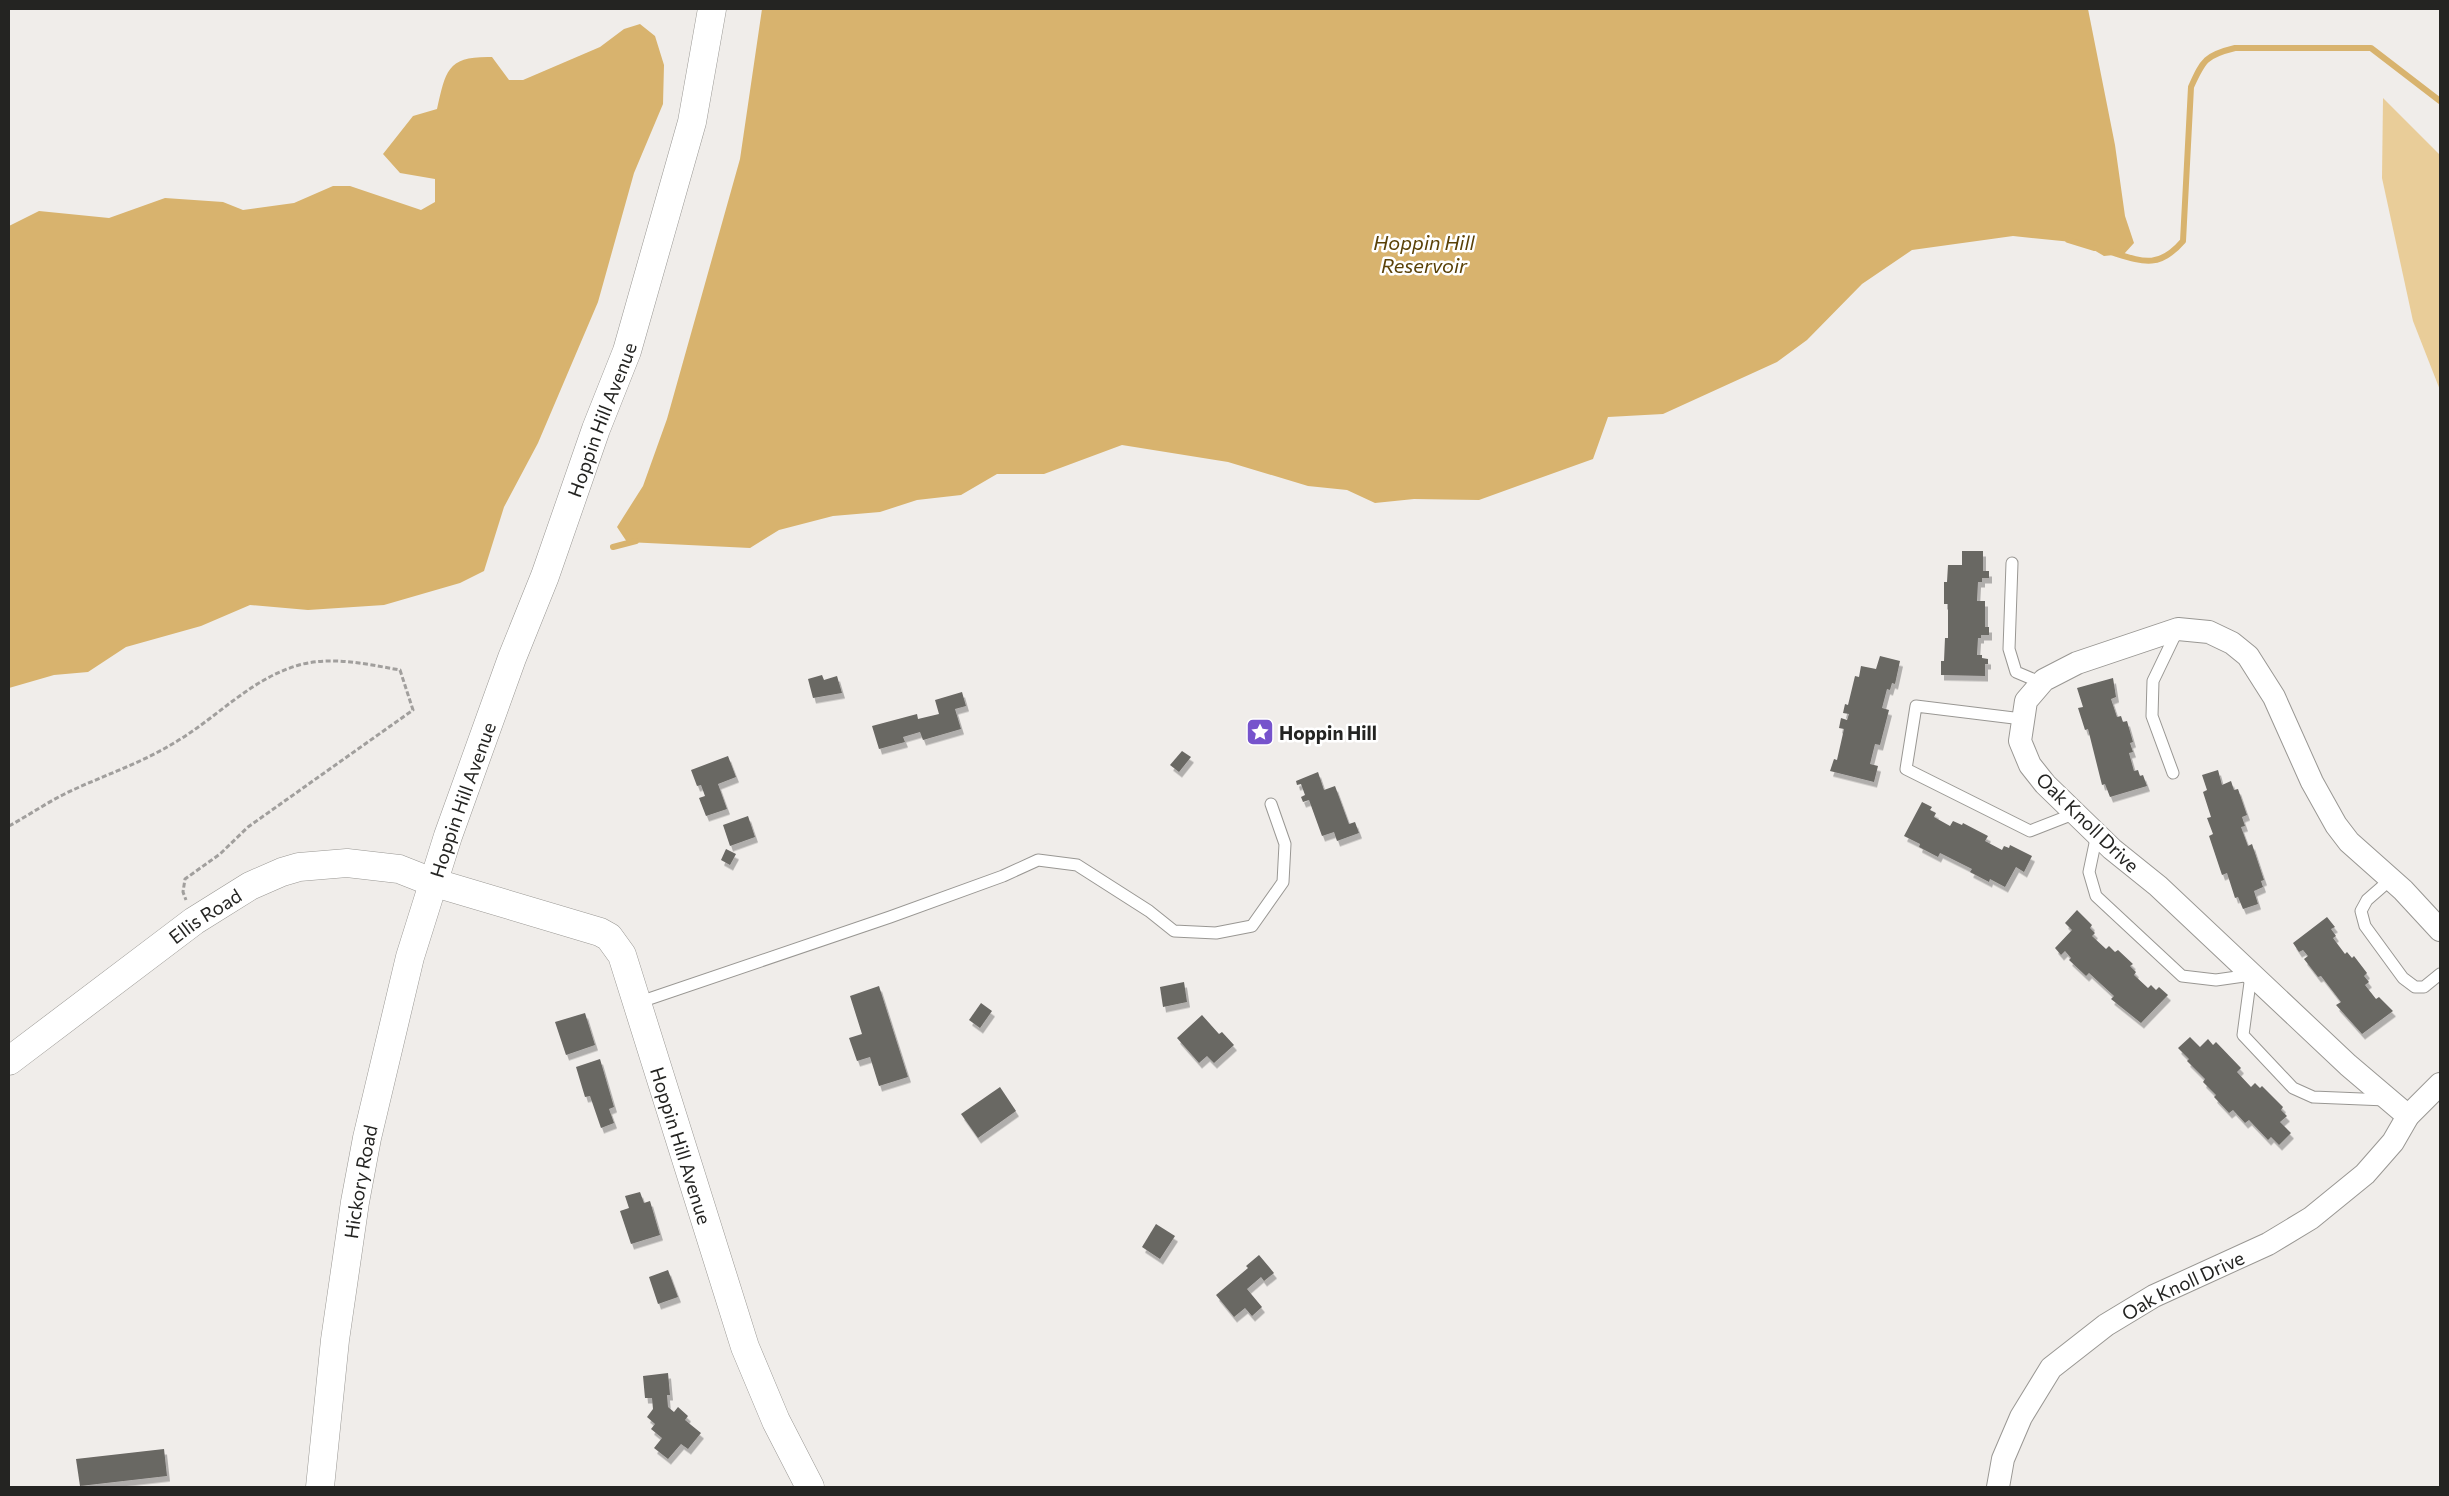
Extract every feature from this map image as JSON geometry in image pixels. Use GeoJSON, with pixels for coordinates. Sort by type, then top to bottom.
{"type":"FeatureCollection","features":[{"type":"Feature","properties":{"kind":"main road","name":"Hoppin Hill Avenue"},"geometry":{"type":"LineString","coordinates":[[712,9],[692,122],[627,352],[596,429],[548,567],[512,658],[432,882],[588,928],[605,935],[617,945],[622,955],[745,1347],[776,1421],[810,1487]]}},
{"type":"Feature","properties":{"kind":"main road","name":"Ellis Road"},"geometry":{"type":"LineString","coordinates":[[9,1061],[194,920],[250,886],[282,872],[299,867],[330,863],[399,869],[432,882]]}},
{"type":"Feature","properties":{"kind":"main road","name":"Hickory Road"},"geometry":{"type":"LineString","coordinates":[[320,1487],[338,1312],[364,1156],[410,957],[432,882]]}},
{"type":"Feature","properties":{"kind":"street","name":"Oak Knoll Drive"},"geometry":{"type":"LineString","coordinates":[[2408,1116],[2251,975],[2158,886],[2126,861],[2045,784],[2030,765],[2020,741],[2026,701],[2042,683],[2077,663],[2178,629],[2209,632],[2232,643],[2248,656],[2274,697],[2312,782],[2336,825],[2349,842],[2391,879],[2440,930]]}},
{"type":"Feature","properties":{"kind":"street","name":"Oak Knoll Drive"},"geometry":{"type":"LineString","coordinates":[[1998,1487],[2003,1458],[2021,1417],[2051,1368],[2106,1325],[2154,1296],[2268,1244],[2311,1218],[2365,1174],[2394,1142],[2408,1116],[2440,1084]]}},
{"type":"Feature","properties":{"kind":"lane"},"geometry":{"type":"LineString","coordinates":[[2012,563],[2009,649],[2016,672],[2042,683]]}},
{"type":"Feature","properties":{"kind":"lane"},"geometry":{"type":"LineString","coordinates":[[2173,773],[2152,716],[2153,681],[2178,629]]}},
{"type":"Feature","properties":{"kind":"lane"},"geometry":{"type":"LineString","coordinates":[[2022,719],[1916,706],[1906,769],[2030,831],[2076,813]]}},
{"type":"Feature","properties":{"kind":"lane"},"geometry":{"type":"LineString","coordinates":[[637,1004],[890,917],[1003,876],[1038,860],[1077,865],[1149,911],[1174,931],[1216,933],[1252,926],[1283,882],[1285,844],[1271,804]]}},
{"type":"Feature","properties":{"kind":"lane"},"geometry":{"type":"LineString","coordinates":[[2097,834],[2089,872],[2096,896],[2182,976],[2216,980],[2251,975],[2243,1035],[2293,1088],[2313,1097],[2390,1101]]}},
{"type":"Feature","properties":{"kind":"lane"},"geometry":{"type":"LineString","coordinates":[[2391,879],[2367,900],[2361,911],[2365,926],[2403,978],[2414,987],[2424,986],[2440,974]]}},
{"type":"Feature","properties":{"kind":"path"},"geometry":{"type":"LineString","coordinates":[[9,826],[74,789],[121,771],[174,743],[209,720],[248,687],[298,665],[334,659],[400,670],[413,710],[248,827],[220,854],[185,878],[183,892],[194,920]]}},
{"type":"Feature","properties":{"kind":"shaded area"},"geometry":{"type":"Polygon","coordinates":[[[2383,98],[2440,155],[2440,390],[2413,321],[2382,178],[2383,98]]]}},
{"type":"Feature","properties":{"kind":"water","name":"Hoppin Hill Reservoir"},"geometry":{"type":"Polygon","coordinates":[[[762,9],[2088,9],[2115,145],[2125,216],[2134,243],[2124,254],[2104,256],[2082,243],[2013,236],[1912,250],[1862,284],[1807,340],[1777,362],[1663,414],[1608,417],[1593,459],[1479,500],[1414,499],[1375,503],[1347,490],[1308,486],[1228,462],[1122,445],[1044,474],[997,474],[961,495],[917,500],[880,512],[833,516],[779,530],[750,548],[627,542],[617,527],[643,486],[667,419],[740,159],[762,9]]]}},
{"type":"Feature","properties":{"kind":"water"},"geometry":{"type":"Polygon","coordinates":[[[640,24],[655,36],[664,65],[663,104],[634,173],[598,302],[538,443],[504,507],[484,571],[460,583],[384,605],[308,610],[250,605],[201,626],[126,647],[88,672],[54,675],[9,688],[9,226],[39,211],[109,218],[165,198],[223,202],[243,210],[294,203],[333,186],[350,186],[421,210],[435,202],[435,179],[400,173],[383,154],[413,116],[437,109],[446,75],[451,68],[466,59],[492,57],[509,80],[523,80],[600,47],[624,29],[640,24]]]}},
{"type":"Feature","properties":{"kind":"building"},"geometry":{"type":"Polygon","coordinates":[[[1962,551],[1983,551],[1983,571],[1989,571],[1989,578],[1982,578],[1982,582],[1978,582],[1977,601],[1985,601],[1985,627],[1989,627],[1989,635],[1981,635],[1981,638],[1978,638],[1977,655],[1982,655],[1982,658],[1988,659],[1988,664],[1985,664],[1985,676],[1941,675],[1941,661],[1944,661],[1945,638],[1948,638],[1948,604],[1944,604],[1944,582],[1947,582],[1948,565],[1962,565],[1962,551]]]}},
{"type":"Feature","properties":{"kind":"building"},"geometry":{"type":"Polygon","coordinates":[[[1880,656],[1900,661],[1895,684],[1892,683],[1890,690],[1887,689],[1882,708],[1889,710],[1880,745],[1875,744],[1870,764],[1878,766],[1874,782],[1830,771],[1834,759],[1837,760],[1844,729],[1839,728],[1841,718],[1847,720],[1849,714],[1843,713],[1845,704],[1848,705],[1855,676],[1859,677],[1861,666],[1876,669],[1880,656]]]}},
{"type":"Feature","properties":{"kind":"building"},"geometry":{"type":"Polygon","coordinates":[[[822,675],[824,680],[837,676],[842,693],[813,698],[808,679],[822,675]]]}},
{"type":"Feature","properties":{"kind":"building"},"geometry":{"type":"Polygon","coordinates":[[[2113,678],[2116,697],[2111,699],[2117,717],[2121,716],[2123,722],[2127,721],[2133,742],[2130,743],[2133,752],[2129,753],[2134,771],[2138,770],[2140,776],[2143,775],[2147,786],[2110,797],[2105,784],[2102,785],[2088,729],[2085,730],[2078,708],[2083,707],[2077,688],[2113,678]]]}},
{"type":"Feature","properties":{"kind":"building"},"geometry":{"type":"Polygon","coordinates":[[[962,692],[966,706],[955,709],[961,729],[923,740],[920,732],[903,737],[905,742],[879,749],[872,726],[917,714],[918,719],[939,714],[935,700],[962,692]]]}},
{"type":"Feature","properties":{"kind":"building"},"geometry":{"type":"Polygon","coordinates":[[[1182,751],[1191,757],[1179,772],[1170,765],[1182,751]]]}},
{"type":"Feature","properties":{"kind":"building"},"geometry":{"type":"Polygon","coordinates":[[[728,756],[736,777],[718,784],[727,809],[706,816],[699,798],[705,796],[701,785],[697,786],[691,770],[728,756]]]}},
{"type":"Feature","properties":{"kind":"building"},"geometry":{"type":"Polygon","coordinates":[[[2218,770],[2222,785],[2231,781],[2234,790],[2238,789],[2247,815],[2242,817],[2245,826],[2241,827],[2248,846],[2252,844],[2264,880],[2261,881],[2263,887],[2254,891],[2258,904],[2243,909],[2238,897],[2235,898],[2227,873],[2222,875],[2209,836],[2213,834],[2207,818],[2211,817],[2203,792],[2207,790],[2202,775],[2218,770]]]}},
{"type":"Feature","properties":{"kind":"building"},"geometry":{"type":"Polygon","coordinates":[[[1318,772],[1324,790],[1335,786],[1349,824],[1355,822],[1359,833],[1337,841],[1334,832],[1322,836],[1309,800],[1303,802],[1301,797],[1305,795],[1301,784],[1297,785],[1296,781],[1318,772]]]}},
{"type":"Feature","properties":{"kind":"building"},"geometry":{"type":"Polygon","coordinates":[[[1922,802],[1932,807],[1930,810],[1936,813],[1934,817],[1950,826],[1953,821],[1962,825],[1963,823],[1988,836],[1985,841],[2002,850],[2004,846],[2009,848],[2010,845],[2032,856],[2024,872],[2016,867],[2005,887],[1990,879],[1989,882],[1970,872],[1972,869],[1940,853],[1938,857],[1919,847],[1920,844],[1904,836],[1922,802]]]}},
{"type":"Feature","properties":{"kind":"building"},"geometry":{"type":"Polygon","coordinates":[[[748,816],[755,837],[730,846],[723,825],[748,816]]]}},
{"type":"Feature","properties":{"kind":"building"},"geometry":{"type":"Polygon","coordinates":[[[726,849],[736,854],[730,865],[721,860],[726,849]]]}},
{"type":"Feature","properties":{"kind":"building"},"geometry":{"type":"Polygon","coordinates":[[[2077,910],[2092,925],[2090,928],[2095,933],[2092,936],[2106,949],[2109,946],[2115,952],[2118,950],[2133,964],[2130,966],[2136,972],[2134,975],[2148,988],[2151,985],[2156,990],[2159,987],[2168,995],[2141,1023],[2111,999],[2114,996],[2089,973],[2086,976],[2069,960],[2071,958],[2065,951],[2061,955],[2055,948],[2072,930],[2065,923],[2077,910]]]}},
{"type":"Feature","properties":{"kind":"building"},"geometry":{"type":"Polygon","coordinates":[[[2327,917],[2335,927],[2331,929],[2336,936],[2333,938],[2345,954],[2347,952],[2352,958],[2354,956],[2367,973],[2364,976],[2369,982],[2365,985],[2376,999],[2379,997],[2393,1011],[2362,1034],[2336,1005],[2341,1002],[2321,976],[2318,977],[2304,959],[2308,956],[2303,950],[2299,952],[2293,943],[2327,917]]]}},
{"type":"Feature","properties":{"kind":"building"},"geometry":{"type":"Polygon","coordinates":[[[1184,982],[1187,1002],[1163,1007],[1160,987],[1184,982]]]}},
{"type":"Feature","properties":{"kind":"building"},"geometry":{"type":"Polygon","coordinates":[[[879,986],[908,1077],[879,1086],[870,1057],[857,1061],[849,1038],[862,1034],[850,996],[879,986]]]}},
{"type":"Feature","properties":{"kind":"building"},"geometry":{"type":"Polygon","coordinates":[[[981,1003],[992,1011],[980,1028],[969,1020],[981,1003]]]}},
{"type":"Feature","properties":{"kind":"building"},"geometry":{"type":"Polygon","coordinates":[[[585,1013],[595,1045],[566,1055],[555,1022],[585,1013]]]}},
{"type":"Feature","properties":{"kind":"building"},"geometry":{"type":"Polygon","coordinates":[[[1202,1015],[1219,1034],[1222,1032],[1234,1045],[1214,1063],[1207,1056],[1199,1063],[1177,1038],[1202,1015]]]}},
{"type":"Feature","properties":{"kind":"building"},"geometry":{"type":"Polygon","coordinates":[[[2190,1037],[2200,1047],[2208,1039],[2213,1045],[2216,1042],[2241,1068],[2237,1072],[2251,1087],[2255,1083],[2260,1088],[2262,1086],[2283,1107],[2281,1110],[2287,1116],[2280,1122],[2291,1133],[2279,1145],[2271,1137],[2268,1140],[2249,1120],[2245,1123],[2233,1110],[2229,1113],[2214,1097],[2216,1095],[2203,1082],[2205,1079],[2187,1061],[2189,1059],[2178,1048],[2190,1037]]]}},
{"type":"Feature","properties":{"kind":"building"},"geometry":{"type":"Polygon","coordinates":[[[600,1059],[614,1107],[609,1109],[614,1123],[601,1128],[590,1096],[585,1097],[576,1067],[600,1059]]]}},
{"type":"Feature","properties":{"kind":"building"},"geometry":{"type":"Polygon","coordinates":[[[1000,1087],[1016,1111],[978,1138],[961,1114],[1000,1087]]]}},
{"type":"Feature","properties":{"kind":"building"},"geometry":{"type":"Polygon","coordinates":[[[640,1192],[644,1203],[650,1201],[660,1235],[631,1244],[620,1211],[629,1208],[625,1196],[640,1192]]]}},
{"type":"Feature","properties":{"kind":"building"},"geometry":{"type":"Polygon","coordinates":[[[1156,1224],[1175,1236],[1160,1259],[1142,1247],[1156,1224]]]}},
{"type":"Feature","properties":{"kind":"building"},"geometry":{"type":"Polygon","coordinates":[[[1259,1255],[1274,1273],[1264,1281],[1261,1277],[1247,1289],[1262,1307],[1252,1316],[1245,1308],[1234,1317],[1216,1295],[1248,1268],[1246,1266],[1259,1255]]]}},
{"type":"Feature","properties":{"kind":"building"},"geometry":{"type":"Polygon","coordinates":[[[668,1270],[678,1297],[658,1304],[649,1277],[668,1270]]]}},
{"type":"Feature","properties":{"kind":"building"},"geometry":{"type":"Polygon","coordinates":[[[668,1373],[670,1395],[667,1395],[668,1407],[674,1412],[678,1407],[688,1416],[685,1420],[701,1433],[688,1449],[681,1444],[668,1459],[654,1448],[662,1438],[651,1429],[655,1424],[647,1417],[653,1409],[652,1398],[645,1398],[643,1376],[668,1373]]]}},
{"type":"Feature","properties":{"kind":"building"},"geometry":{"type":"Polygon","coordinates":[[[164,1449],[167,1476],[80,1486],[76,1459],[164,1449]]]}},
{"type":"Feature","properties":{"kind":"waterway"},"geometry":{"type":"LineString","coordinates":[[2111,252],[2150,261],[2166,256],[2183,241],[2191,87],[2199,70],[2211,56],[2235,48],[2371,48],[2440,101]]}},
{"type":"Feature","properties":{"kind":"waterway"},"geometry":{"type":"LineString","coordinates":[[2068,240],[2094,248]]}},
{"type":"Feature","properties":{"kind":"waterway"},"geometry":{"type":"LineString","coordinates":[[613,547],[636,541]]}},
{"type":"Feature","properties":{"kind":"place","name":"Hoppin Hill"},"geometry":{"type":"Point","coordinates":[1260,732]}}]}
